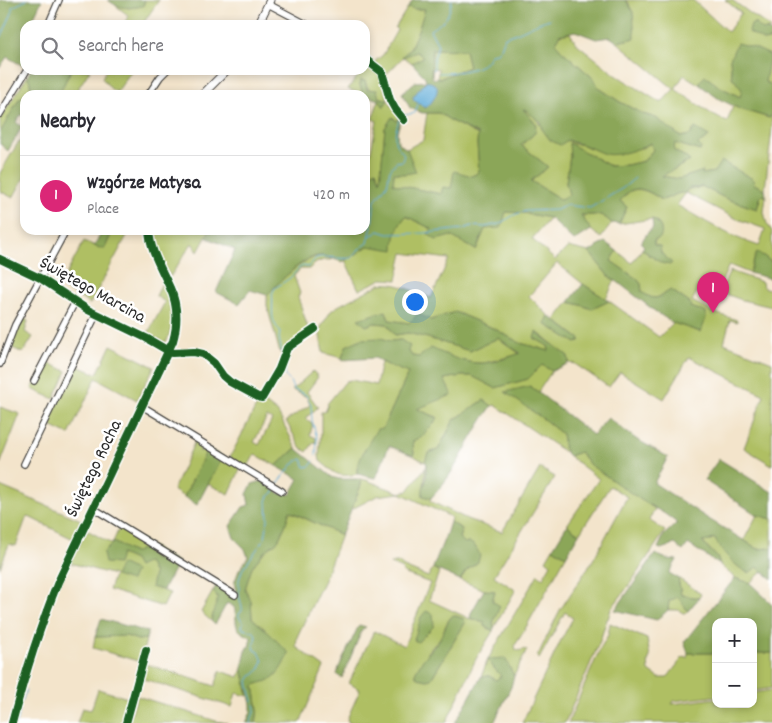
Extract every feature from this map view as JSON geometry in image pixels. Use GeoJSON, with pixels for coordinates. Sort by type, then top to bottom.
{"type":"FeatureCollection","features":[{"type":"Feature","properties":{"kind":"street"},"geometry":{"type":"LineString","coordinates":[[50,20],[59,0]]}},
{"type":"Feature","properties":{"kind":"street"},"geometry":{"type":"LineString","coordinates":[[260,20],[269,2],[300,20]]}},
{"type":"Feature","properties":{"kind":"street"},"geometry":{"type":"LineString","coordinates":[[370,63],[382,72],[390,100],[404,120]]}},
{"type":"Feature","properties":{"kind":"street"},"geometry":{"type":"LineString","coordinates":[[0,114],[24,75]]}},
{"type":"Feature","properties":{"kind":"street"},"geometry":{"type":"LineString","coordinates":[[151,90],[162,75]]}},
{"type":"Feature","properties":{"kind":"street"},"geometry":{"type":"LineString","coordinates":[[207,90],[222,75]]}},
{"type":"Feature","properties":{"kind":"street"},"geometry":{"type":"LineString","coordinates":[[0,364],[15,325],[63,235]]}},
{"type":"Feature","properties":{"kind":"street","name":"Świętego Rocha"},"geometry":{"type":"LineString","coordinates":[[12,723],[43,619],[64,569],[169,351],[175,333],[176,309],[170,288],[153,250],[151,235]]}},
{"type":"Feature","properties":{"kind":"street","name":"Świętego Marcina"},"geometry":{"type":"LineString","coordinates":[[0,259],[40,278],[96,314],[169,351]]}},
{"type":"Feature","properties":{"kind":"street"},"geometry":{"type":"LineString","coordinates":[[34,381],[75,302]]}},
{"type":"Feature","properties":{"kind":"street"},"geometry":{"type":"LineString","coordinates":[[24,464],[96,314]]}},
{"type":"Feature","properties":{"kind":"street"},"geometry":{"type":"LineString","coordinates":[[169,351],[172,353],[194,352],[203,354],[214,363],[230,382],[262,398],[279,369],[288,348],[315,329]]}},
{"type":"Feature","properties":{"kind":"street"},"geometry":{"type":"LineString","coordinates":[[142,406],[282,491]]}},
{"type":"Feature","properties":{"kind":"street"},"geometry":{"type":"LineString","coordinates":[[93,508],[235,595]]}},
{"type":"Feature","properties":{"kind":"street"},"geometry":{"type":"LineString","coordinates":[[126,723],[146,650]]}},
{"type":"Feature","properties":{"kind":"green space"},"geometry":{"type":"Polygon","coordinates":[[[0,0],[42,0],[34,17],[38,20],[20,20],[20,64],[7,57],[0,67],[0,0]]]}},
{"type":"Feature","properties":{"kind":"green space"},"geometry":{"type":"Polygon","coordinates":[[[108,0],[145,0],[143,6],[129,8],[121,7],[108,0]]]}},
{"type":"Feature","properties":{"kind":"green space"},"geometry":{"type":"Polygon","coordinates":[[[145,0],[159,0],[145,20],[126,20],[129,16],[115,5],[129,8],[143,6],[145,0]]]}},
{"type":"Feature","properties":{"kind":"green space"},"geometry":{"type":"Polygon","coordinates":[[[413,0],[626,0],[633,12],[635,38],[617,42],[610,37],[596,39],[575,31],[559,35],[556,44],[593,78],[599,88],[620,102],[643,114],[656,118],[681,137],[690,135],[695,128],[709,136],[698,144],[701,148],[700,151],[675,143],[674,151],[690,161],[662,176],[679,179],[703,171],[702,174],[714,172],[721,161],[753,179],[754,184],[765,189],[766,196],[761,195],[757,209],[727,199],[701,186],[699,188],[689,188],[685,193],[676,194],[662,200],[647,191],[634,189],[627,193],[620,201],[627,207],[619,224],[612,223],[602,215],[581,215],[591,230],[574,241],[550,218],[506,212],[501,228],[485,229],[476,250],[451,236],[436,240],[428,234],[432,229],[406,216],[397,232],[394,250],[368,246],[342,262],[325,256],[316,256],[308,259],[293,270],[267,295],[250,290],[239,304],[216,292],[235,250],[206,237],[207,235],[370,235],[370,174],[376,170],[380,181],[385,128],[392,117],[397,121],[399,117],[401,119],[397,132],[398,143],[407,149],[416,172],[394,173],[393,184],[441,194],[443,187],[451,188],[454,171],[472,176],[479,172],[478,134],[439,113],[422,113],[410,108],[402,93],[415,82],[426,81],[425,77],[412,63],[423,57],[417,52],[402,56],[410,49],[425,9],[408,7],[413,0]],[[432,49],[431,77],[435,79],[441,78],[469,67],[465,50],[432,49]],[[523,109],[536,124],[535,133],[521,145],[548,167],[531,181],[560,199],[569,195],[566,183],[570,156],[569,143],[610,166],[644,161],[653,150],[651,143],[628,152],[610,155],[568,140],[560,145],[550,140],[542,129],[540,122],[523,109]]]}},
{"type":"Feature","properties":{"kind":"green space"},"geometry":{"type":"Polygon","coordinates":[[[626,0],[693,0],[728,32],[741,13],[725,0],[732,0],[772,29],[763,30],[764,41],[772,39],[772,85],[765,82],[769,55],[730,59],[732,77],[743,90],[740,97],[720,87],[700,81],[700,85],[684,75],[675,89],[713,115],[727,122],[733,106],[769,118],[772,114],[765,189],[714,172],[679,179],[661,176],[684,156],[673,151],[675,143],[700,151],[698,144],[707,139],[694,130],[690,135],[681,137],[656,118],[643,114],[620,102],[599,88],[593,78],[555,44],[559,35],[570,33],[576,43],[616,75],[661,103],[674,89],[617,42],[635,38],[629,3],[626,0]]]}},
{"type":"Feature","properties":{"kind":"green space"},"geometry":{"type":"Polygon","coordinates":[[[408,7],[425,9],[414,41],[407,52],[386,75],[374,62],[383,55],[397,30],[395,28],[408,7]]]}},
{"type":"Feature","properties":{"kind":"green space"},"geometry":{"type":"Polygon","coordinates":[[[754,23],[763,30],[772,33],[772,39],[764,41],[749,32],[751,25],[754,23]]]}},
{"type":"Feature","properties":{"kind":"green space"},"geometry":{"type":"Polygon","coordinates":[[[737,43],[770,55],[765,82],[772,85],[772,114],[770,118],[740,109],[719,99],[700,85],[700,81],[705,76],[720,87],[740,97],[742,90],[732,77],[730,59],[737,43]]]}},
{"type":"Feature","properties":{"kind":"green space"},"geometry":{"type":"Polygon","coordinates":[[[432,49],[465,50],[469,67],[441,78],[437,78],[439,69],[433,68],[431,77],[432,49]]]}},
{"type":"Feature","properties":{"kind":"green space"},"geometry":{"type":"Polygon","coordinates":[[[417,51],[424,57],[412,63],[403,57],[417,51]]]}},
{"type":"Feature","properties":{"kind":"green space"},"geometry":{"type":"Polygon","coordinates":[[[370,65],[381,74],[388,99],[374,94],[365,81],[361,80],[362,90],[348,89],[358,75],[370,75],[370,65]]]}},
{"type":"Feature","properties":{"kind":"green space"},"geometry":{"type":"Polygon","coordinates":[[[28,75],[32,90],[20,90],[20,98],[0,133],[0,119],[28,75]]]}},
{"type":"Feature","properties":{"kind":"green space"},"geometry":{"type":"Polygon","coordinates":[[[28,75],[68,75],[61,90],[32,90],[28,75]]]}},
{"type":"Feature","properties":{"kind":"green space"},"geometry":{"type":"Polygon","coordinates":[[[68,75],[87,75],[77,90],[61,90],[68,75]]]}},
{"type":"Feature","properties":{"kind":"green space"},"geometry":{"type":"Polygon","coordinates":[[[104,75],[129,75],[118,90],[112,90],[102,78],[104,75]]]}},
{"type":"Feature","properties":{"kind":"green space"},"geometry":{"type":"Polygon","coordinates":[[[361,80],[365,81],[367,89],[377,90],[379,98],[388,99],[384,107],[379,100],[370,97],[370,90],[362,90],[361,80]]]}},
{"type":"Feature","properties":{"kind":"green space"},"geometry":{"type":"Polygon","coordinates":[[[19,99],[20,116],[16,122],[20,125],[20,130],[8,151],[0,144],[0,133],[19,99]]]}},
{"type":"Feature","properties":{"kind":"green space"},"geometry":{"type":"Polygon","coordinates":[[[379,100],[388,100],[399,117],[397,121],[393,117],[385,128],[380,183],[376,170],[370,174],[370,155],[377,121],[372,119],[379,100]]]}},
{"type":"Feature","properties":{"kind":"green space"},"geometry":{"type":"Polygon","coordinates":[[[522,109],[534,117],[542,129],[575,144],[584,145],[589,148],[642,148],[651,143],[653,150],[644,161],[610,166],[570,144],[566,183],[570,195],[560,199],[531,181],[548,167],[521,145],[535,133],[522,109]]]}},
{"type":"Feature","properties":{"kind":"green space"},"geometry":{"type":"Polygon","coordinates":[[[427,113],[439,113],[478,135],[479,172],[441,194],[393,184],[394,172],[405,174],[409,156],[407,149],[423,140],[427,113]]]}},
{"type":"Feature","properties":{"kind":"green space"},"geometry":{"type":"Polygon","coordinates":[[[19,141],[20,185],[13,198],[0,191],[0,173],[19,141]]]}},
{"type":"Feature","properties":{"kind":"green space"},"geometry":{"type":"Polygon","coordinates":[[[701,186],[727,199],[757,209],[761,195],[766,196],[764,212],[767,224],[772,231],[772,263],[757,253],[749,273],[729,265],[719,288],[703,281],[692,301],[712,312],[737,320],[737,322],[730,320],[724,343],[772,362],[772,465],[744,448],[764,395],[689,357],[664,399],[620,372],[609,387],[575,364],[569,363],[568,356],[537,332],[548,346],[549,351],[520,343],[495,329],[455,312],[430,320],[409,323],[389,320],[386,311],[366,326],[374,323],[387,324],[395,335],[408,333],[470,351],[498,338],[520,354],[484,363],[412,356],[401,340],[390,341],[381,338],[346,346],[342,358],[323,353],[319,330],[331,311],[380,284],[393,284],[431,298],[449,259],[403,253],[397,280],[382,279],[359,290],[345,260],[368,246],[394,238],[398,225],[406,216],[451,236],[476,250],[485,229],[506,212],[550,218],[532,239],[555,260],[568,247],[589,252],[610,278],[615,280],[606,299],[583,284],[557,263],[529,296],[549,316],[545,324],[576,343],[581,340],[555,320],[569,302],[592,309],[609,301],[659,337],[673,323],[700,332],[706,312],[690,307],[691,304],[671,290],[656,298],[646,295],[642,292],[641,284],[637,279],[611,261],[617,251],[632,263],[642,249],[650,256],[661,253],[654,245],[658,222],[652,219],[619,224],[627,207],[620,201],[628,193],[637,189],[650,193],[662,200],[688,189],[701,186]],[[686,193],[677,205],[727,233],[759,246],[765,229],[737,219],[686,193]]]}},
{"type":"Feature","properties":{"kind":"green space"},"geometry":{"type":"Polygon","coordinates":[[[580,215],[602,215],[612,223],[601,238],[591,230],[580,215]]]}},
{"type":"Feature","properties":{"kind":"green space"},"geometry":{"type":"Polygon","coordinates":[[[652,219],[659,225],[662,232],[660,238],[654,240],[654,245],[660,246],[661,253],[672,263],[670,265],[661,263],[642,249],[644,246],[641,243],[647,233],[653,228],[652,219]]]}},
{"type":"Feature","properties":{"kind":"green space"},"geometry":{"type":"Polygon","coordinates":[[[100,235],[111,235],[105,248],[94,246],[100,235]]]}},
{"type":"Feature","properties":{"kind":"green space"},"geometry":{"type":"Polygon","coordinates":[[[111,235],[127,235],[90,304],[60,286],[84,241],[100,248],[105,248],[111,235]]]}},
{"type":"Feature","properties":{"kind":"green space"},"geometry":{"type":"Polygon","coordinates":[[[153,235],[207,235],[198,252],[192,243],[170,277],[159,257],[153,235]]]}},
{"type":"Feature","properties":{"kind":"green space"},"geometry":{"type":"Polygon","coordinates":[[[605,242],[617,251],[611,261],[637,279],[641,284],[642,292],[656,298],[671,290],[691,304],[690,307],[706,312],[701,332],[673,323],[610,278],[589,252],[605,242]]]}},
{"type":"Feature","properties":{"kind":"green space"},"geometry":{"type":"Polygon","coordinates":[[[757,252],[772,263],[772,279],[749,273],[757,252]]]}},
{"type":"Feature","properties":{"kind":"green space"},"geometry":{"type":"Polygon","coordinates":[[[321,255],[332,260],[319,262],[309,269],[300,269],[294,276],[300,293],[298,297],[309,331],[280,353],[267,306],[267,295],[298,266],[321,255]]]}},
{"type":"Feature","properties":{"kind":"green space"},"geometry":{"type":"Polygon","coordinates":[[[730,271],[762,282],[763,287],[772,290],[772,307],[742,300],[720,292],[730,271]]]}},
{"type":"Feature","properties":{"kind":"green space"},"geometry":{"type":"Polygon","coordinates":[[[163,281],[171,312],[171,328],[166,342],[160,342],[161,340],[158,339],[157,341],[147,335],[165,302],[156,296],[163,281]]]}},
{"type":"Feature","properties":{"kind":"green space"},"geometry":{"type":"Polygon","coordinates":[[[583,284],[609,301],[592,309],[569,302],[583,284]]]}},
{"type":"Feature","properties":{"kind":"green space"},"geometry":{"type":"Polygon","coordinates":[[[386,311],[389,320],[409,323],[418,314],[431,320],[455,312],[495,329],[520,343],[549,351],[548,346],[534,338],[536,332],[568,356],[569,363],[552,371],[542,365],[528,379],[495,388],[472,376],[444,379],[452,395],[417,409],[438,418],[422,437],[413,441],[414,456],[389,446],[376,478],[357,474],[364,451],[377,429],[383,428],[408,373],[375,358],[343,360],[346,346],[361,339],[401,340],[410,346],[408,350],[412,356],[419,357],[431,348],[459,359],[477,363],[493,362],[520,353],[498,338],[470,351],[408,333],[395,335],[387,324],[374,323],[366,326],[358,319],[386,311]]]}},
{"type":"Feature","properties":{"kind":"green space"},"geometry":{"type":"Polygon","coordinates":[[[549,316],[581,340],[576,343],[545,324],[549,316]]]}},
{"type":"Feature","properties":{"kind":"green space"},"geometry":{"type":"Polygon","coordinates":[[[21,317],[28,321],[25,332],[33,337],[23,353],[8,346],[21,317]]]}},
{"type":"Feature","properties":{"kind":"green space"},"geometry":{"type":"Polygon","coordinates":[[[111,345],[154,367],[137,400],[96,378],[69,435],[46,424],[71,373],[73,374],[78,366],[97,374],[111,345]]]}},
{"type":"Feature","properties":{"kind":"green space"},"geometry":{"type":"Polygon","coordinates":[[[46,362],[67,371],[54,399],[32,389],[46,362]]]}},
{"type":"Feature","properties":{"kind":"green space"},"geometry":{"type":"Polygon","coordinates":[[[381,362],[408,373],[383,428],[357,468],[357,474],[340,475],[320,461],[321,412],[325,412],[327,404],[346,381],[351,380],[376,385],[381,362]]]}},
{"type":"Feature","properties":{"kind":"green space"},"geometry":{"type":"Polygon","coordinates":[[[542,365],[552,371],[538,392],[530,386],[546,421],[562,434],[565,452],[495,405],[492,406],[484,400],[454,420],[438,450],[428,453],[425,462],[414,456],[413,441],[422,437],[437,417],[416,409],[444,379],[472,376],[495,388],[528,379],[542,365]]]}},
{"type":"Feature","properties":{"kind":"green space"},"geometry":{"type":"Polygon","coordinates":[[[313,371],[318,377],[307,392],[318,407],[305,418],[312,423],[310,435],[316,438],[316,443],[314,442],[307,452],[300,447],[286,421],[310,405],[307,397],[292,390],[313,371]]]}},
{"type":"Feature","properties":{"kind":"green space"},"geometry":{"type":"Polygon","coordinates":[[[530,386],[593,435],[608,418],[636,439],[668,457],[654,483],[758,549],[772,548],[772,579],[757,567],[749,573],[738,567],[725,554],[714,538],[702,542],[717,557],[720,565],[688,544],[683,551],[675,544],[661,549],[658,548],[664,535],[677,523],[589,464],[580,452],[569,456],[565,452],[562,434],[505,392],[530,386]]]}},
{"type":"Feature","properties":{"kind":"green space"},"geometry":{"type":"Polygon","coordinates":[[[260,399],[278,413],[296,448],[276,466],[255,454],[247,468],[230,457],[260,399]],[[267,417],[254,442],[259,445],[272,420],[267,417]]]}},
{"type":"Feature","properties":{"kind":"green space"},"geometry":{"type":"Polygon","coordinates":[[[484,400],[492,406],[456,465],[431,498],[423,496],[427,463],[425,462],[428,453],[438,450],[454,420],[484,400]]]}},
{"type":"Feature","properties":{"kind":"green space"},"geometry":{"type":"Polygon","coordinates":[[[0,407],[20,414],[0,465],[0,407]]]}},
{"type":"Feature","properties":{"kind":"green space"},"geometry":{"type":"Polygon","coordinates":[[[195,441],[203,446],[199,451],[207,448],[211,450],[207,450],[184,497],[173,490],[195,441]]]}},
{"type":"Feature","properties":{"kind":"green space"},"geometry":{"type":"Polygon","coordinates":[[[296,448],[332,477],[339,479],[361,479],[361,485],[341,535],[290,511],[278,541],[264,552],[252,567],[245,589],[251,601],[252,618],[289,653],[273,678],[254,686],[258,709],[256,723],[246,723],[251,712],[251,704],[242,668],[251,637],[240,631],[236,625],[234,607],[227,603],[215,625],[211,621],[218,598],[213,591],[216,586],[237,597],[234,583],[239,570],[248,557],[245,549],[234,538],[230,526],[243,507],[249,505],[247,494],[252,484],[262,481],[281,494],[285,492],[290,495],[299,479],[276,466],[296,448]]]}},
{"type":"Feature","properties":{"kind":"green space"},"geometry":{"type":"Polygon","coordinates":[[[207,450],[211,450],[223,457],[197,505],[184,497],[207,450]]]}},
{"type":"Feature","properties":{"kind":"green space"},"geometry":{"type":"Polygon","coordinates":[[[580,452],[589,464],[655,509],[649,520],[665,531],[611,609],[600,641],[565,723],[522,723],[573,618],[565,612],[539,659],[537,657],[560,610],[593,560],[627,497],[610,486],[579,534],[567,525],[599,479],[569,456],[580,452]]]}},
{"type":"Feature","properties":{"kind":"green space"},"geometry":{"type":"Polygon","coordinates":[[[223,457],[239,467],[240,470],[229,494],[208,484],[223,457]]]}},
{"type":"Feature","properties":{"kind":"green space"},"geometry":{"type":"Polygon","coordinates":[[[719,459],[772,492],[772,519],[757,515],[704,480],[719,459]]]}},
{"type":"Feature","properties":{"kind":"green space"},"geometry":{"type":"Polygon","coordinates":[[[425,468],[423,496],[431,498],[430,501],[467,519],[502,532],[540,468],[555,477],[494,576],[515,591],[494,628],[493,601],[495,591],[484,590],[460,580],[466,571],[478,562],[465,543],[459,538],[462,529],[450,522],[451,517],[400,493],[407,492],[425,468]]]}},
{"type":"Feature","properties":{"kind":"green space"},"geometry":{"type":"Polygon","coordinates":[[[361,479],[400,493],[377,496],[352,509],[361,485],[361,479]]]}},
{"type":"Feature","properties":{"kind":"green space"},"geometry":{"type":"Polygon","coordinates":[[[0,486],[81,520],[73,539],[27,516],[16,546],[9,544],[0,568],[0,486]]]}},
{"type":"Feature","properties":{"kind":"green space"},"geometry":{"type":"Polygon","coordinates":[[[289,511],[341,535],[324,580],[297,637],[296,647],[324,667],[300,723],[256,723],[258,709],[254,686],[267,681],[289,653],[252,618],[251,601],[245,589],[252,567],[264,552],[278,541],[289,511]]]}},
{"type":"Feature","properties":{"kind":"green space"},"geometry":{"type":"Polygon","coordinates":[[[757,515],[772,519],[772,548],[758,549],[744,540],[757,515]]]}},
{"type":"Feature","properties":{"kind":"green space"},"geometry":{"type":"Polygon","coordinates":[[[450,522],[462,529],[459,538],[465,543],[469,542],[475,546],[480,555],[478,562],[466,571],[460,580],[433,568],[450,522]]]}},
{"type":"Feature","properties":{"kind":"green space"},"geometry":{"type":"Polygon","coordinates":[[[567,525],[579,534],[566,556],[553,548],[567,525]]]}},
{"type":"Feature","properties":{"kind":"green space"},"geometry":{"type":"Polygon","coordinates":[[[120,526],[166,555],[154,560],[151,555],[134,553],[113,542],[120,526]]]}},
{"type":"Feature","properties":{"kind":"green space"},"geometry":{"type":"Polygon","coordinates":[[[87,530],[112,544],[103,553],[121,554],[134,560],[148,562],[154,574],[152,587],[170,593],[163,607],[109,590],[114,575],[70,563],[87,530]]]}},
{"type":"Feature","properties":{"kind":"green space"},"geometry":{"type":"Polygon","coordinates":[[[714,538],[723,552],[763,571],[750,583],[735,578],[720,565],[717,557],[702,541],[709,541],[714,538]]]}},
{"type":"Feature","properties":{"kind":"green space"},"geometry":{"type":"Polygon","coordinates":[[[113,542],[134,553],[143,548],[154,560],[166,555],[178,562],[163,590],[151,587],[154,574],[148,562],[138,567],[134,560],[121,554],[118,564],[105,563],[103,553],[113,542]]]}},
{"type":"Feature","properties":{"kind":"green space"},"geometry":{"type":"Polygon","coordinates":[[[553,548],[566,556],[515,645],[516,650],[527,650],[514,676],[504,658],[493,667],[502,676],[496,680],[489,676],[481,677],[488,659],[538,574],[543,578],[551,564],[546,560],[553,548]]]}},
{"type":"Feature","properties":{"kind":"green space"},"geometry":{"type":"Polygon","coordinates":[[[655,554],[667,559],[677,560],[669,573],[678,578],[681,595],[699,598],[688,611],[678,597],[669,601],[668,610],[657,620],[615,610],[655,554]]]}},
{"type":"Feature","properties":{"kind":"green space"},"geometry":{"type":"Polygon","coordinates":[[[398,562],[404,567],[428,577],[433,568],[439,572],[429,600],[467,618],[486,622],[483,625],[493,631],[476,659],[446,723],[349,723],[347,719],[360,690],[349,683],[374,631],[404,646],[430,583],[403,573],[402,569],[390,564],[398,562]],[[453,615],[440,638],[428,652],[431,679],[465,623],[464,619],[453,615]]]}},
{"type":"Feature","properties":{"kind":"green space"},"geometry":{"type":"Polygon","coordinates":[[[121,564],[135,571],[131,581],[115,576],[121,564]]]}},
{"type":"Feature","properties":{"kind":"green space"},"geometry":{"type":"Polygon","coordinates":[[[678,578],[701,594],[699,598],[681,595],[678,578]]]}},
{"type":"Feature","properties":{"kind":"green space"},"geometry":{"type":"Polygon","coordinates":[[[735,578],[750,583],[772,604],[772,653],[757,653],[757,618],[712,618],[712,653],[688,653],[684,642],[735,578]]]}},
{"type":"Feature","properties":{"kind":"green space"},"geometry":{"type":"Polygon","coordinates":[[[484,590],[495,591],[492,601],[500,606],[493,623],[493,631],[483,625],[485,622],[470,618],[484,590]]]}},
{"type":"Feature","properties":{"kind":"green space"},"geometry":{"type":"Polygon","coordinates":[[[213,591],[218,598],[211,621],[201,612],[213,591]]]}},
{"type":"Feature","properties":{"kind":"green space"},"geometry":{"type":"Polygon","coordinates":[[[677,596],[688,611],[685,614],[678,610],[668,610],[669,601],[677,596]]]}},
{"type":"Feature","properties":{"kind":"green space"},"geometry":{"type":"Polygon","coordinates":[[[426,611],[433,614],[434,626],[418,642],[414,640],[421,617],[426,611]]]}},
{"type":"Feature","properties":{"kind":"green space"},"geometry":{"type":"Polygon","coordinates":[[[453,615],[464,619],[465,623],[431,679],[417,678],[415,673],[417,668],[439,640],[453,615]]]}},
{"type":"Feature","properties":{"kind":"green space"},"geometry":{"type":"Polygon","coordinates":[[[101,619],[148,632],[146,639],[138,640],[126,636],[95,637],[101,619]]]}},
{"type":"Feature","properties":{"kind":"green space"},"geometry":{"type":"Polygon","coordinates":[[[610,623],[647,639],[650,657],[648,661],[649,671],[659,678],[667,678],[683,657],[687,658],[688,653],[712,653],[712,696],[674,701],[672,704],[712,699],[712,708],[757,708],[757,692],[772,690],[772,723],[568,723],[608,635],[610,623]]]}},
{"type":"Feature","properties":{"kind":"green space"},"geometry":{"type":"Polygon","coordinates":[[[359,625],[366,627],[362,630],[342,678],[337,675],[339,667],[359,625]]]}},
{"type":"Feature","properties":{"kind":"green space"},"geometry":{"type":"Polygon","coordinates":[[[126,636],[138,640],[146,639],[141,662],[93,648],[95,637],[126,636]]]}},
{"type":"Feature","properties":{"kind":"green space"},"geometry":{"type":"Polygon","coordinates":[[[757,653],[772,653],[772,688],[757,690],[757,653]]]}},
{"type":"Feature","properties":{"kind":"green space"},"geometry":{"type":"Polygon","coordinates":[[[505,658],[514,676],[511,687],[494,723],[455,723],[481,677],[489,676],[496,680],[501,676],[488,659],[505,658]]]}},
{"type":"Feature","properties":{"kind":"green space"},"geometry":{"type":"Polygon","coordinates":[[[146,664],[215,686],[220,671],[239,677],[242,668],[248,696],[236,693],[232,707],[141,678],[146,664]]]}},
{"type":"Feature","properties":{"kind":"green space"},"geometry":{"type":"Polygon","coordinates":[[[98,689],[131,699],[124,723],[77,723],[82,708],[91,710],[98,689]]]}},
{"type":"Feature","properties":{"kind":"green space"},"geometry":{"type":"Polygon","coordinates":[[[137,696],[227,723],[134,723],[129,721],[137,696]]]}},
{"type":"Feature","properties":{"kind":"water"},"geometry":{"type":"Polygon","coordinates":[[[426,81],[437,87],[437,93],[425,108],[414,100],[413,97],[426,81]]]}},
{"type":"Feature","properties":{"kind":"waterway"},"geometry":{"type":"LineString","coordinates":[[0,40],[12,13],[12,7],[27,0]]}},
{"type":"Feature","properties":{"kind":"waterway"},"geometry":{"type":"LineString","coordinates":[[434,70],[434,58],[438,45],[430,30],[446,18],[452,0]]}},
{"type":"Feature","properties":{"kind":"waterway"},"geometry":{"type":"LineString","coordinates":[[439,73],[457,72],[477,67],[487,61],[491,54],[497,53],[505,37],[550,19]]}},
{"type":"Feature","properties":{"kind":"waterway"},"geometry":{"type":"LineString","coordinates":[[405,115],[415,113],[418,104]]}},
{"type":"Feature","properties":{"kind":"waterway"},"geometry":{"type":"LineString","coordinates":[[370,234],[375,200],[387,185],[390,170],[396,162],[402,161],[404,155],[397,147],[395,141],[399,120]]}},
{"type":"Feature","properties":{"kind":"waterway"},"geometry":{"type":"LineString","coordinates":[[370,236],[379,231],[388,234],[425,233],[463,229],[472,226],[485,227],[499,224],[514,215],[526,211],[557,210],[566,205],[590,208],[623,188],[635,178]]}},
{"type":"Feature","properties":{"kind":"waterway"},"geometry":{"type":"LineString","coordinates":[[282,353],[279,338],[280,331],[275,325],[273,317],[272,294],[275,288],[290,278],[299,268],[303,266],[308,267],[316,258],[352,258],[359,249],[368,243],[370,235]]}},
{"type":"Feature","properties":{"kind":"waterway"},"geometry":{"type":"LineString","coordinates":[[285,361],[285,376],[290,381],[293,389],[306,395],[311,404],[312,420],[317,438],[316,455]]}},
{"type":"Feature","properties":{"kind":"waterway"},"geometry":{"type":"LineString","coordinates":[[277,485],[297,461],[302,459],[305,467],[310,466],[314,461]]}},
{"type":"Feature","properties":{"kind":"waterway"},"geometry":{"type":"LineString","coordinates":[[250,723],[255,709],[248,681],[260,668],[263,661],[259,652],[255,650],[256,635],[253,631],[243,629],[243,622],[239,617],[242,611],[239,596],[239,580],[242,570],[265,538],[268,520],[267,501],[275,490]]}},
{"type":"Feature","properties":{"kind":"waterway"},"geometry":{"type":"LineString","coordinates":[[22,702],[26,690]]}},
{"type":"Feature","properties":{"kind":"waterway"},"geometry":{"type":"LineString","coordinates":[[16,723],[20,710]]}},
{"type":"Feature","properties":{"kind":"cycle path"},"geometry":{"type":"LineString","coordinates":[[370,63],[382,72],[390,100],[404,120]]}},
{"type":"Feature","properties":{"kind":"cycle path"},"geometry":{"type":"LineString","coordinates":[[12,723],[33,652],[58,582],[173,341],[176,328],[175,301],[154,253],[150,235]]}},
{"type":"Feature","properties":{"kind":"cycle path"},"geometry":{"type":"LineString","coordinates":[[0,259],[40,278],[88,310],[146,338],[172,353],[194,352],[203,354],[214,363],[230,382],[262,398],[279,369],[287,348],[315,329]]}},
{"type":"Feature","properties":{"kind":"cycle path"},"geometry":{"type":"LineString","coordinates":[[126,723],[146,650]]}},
{"type":"Feature","properties":{"kind":"place","name":"Wzgórze Matysa"},"geometry":{"type":"Point","coordinates":[713,313]}}]}
